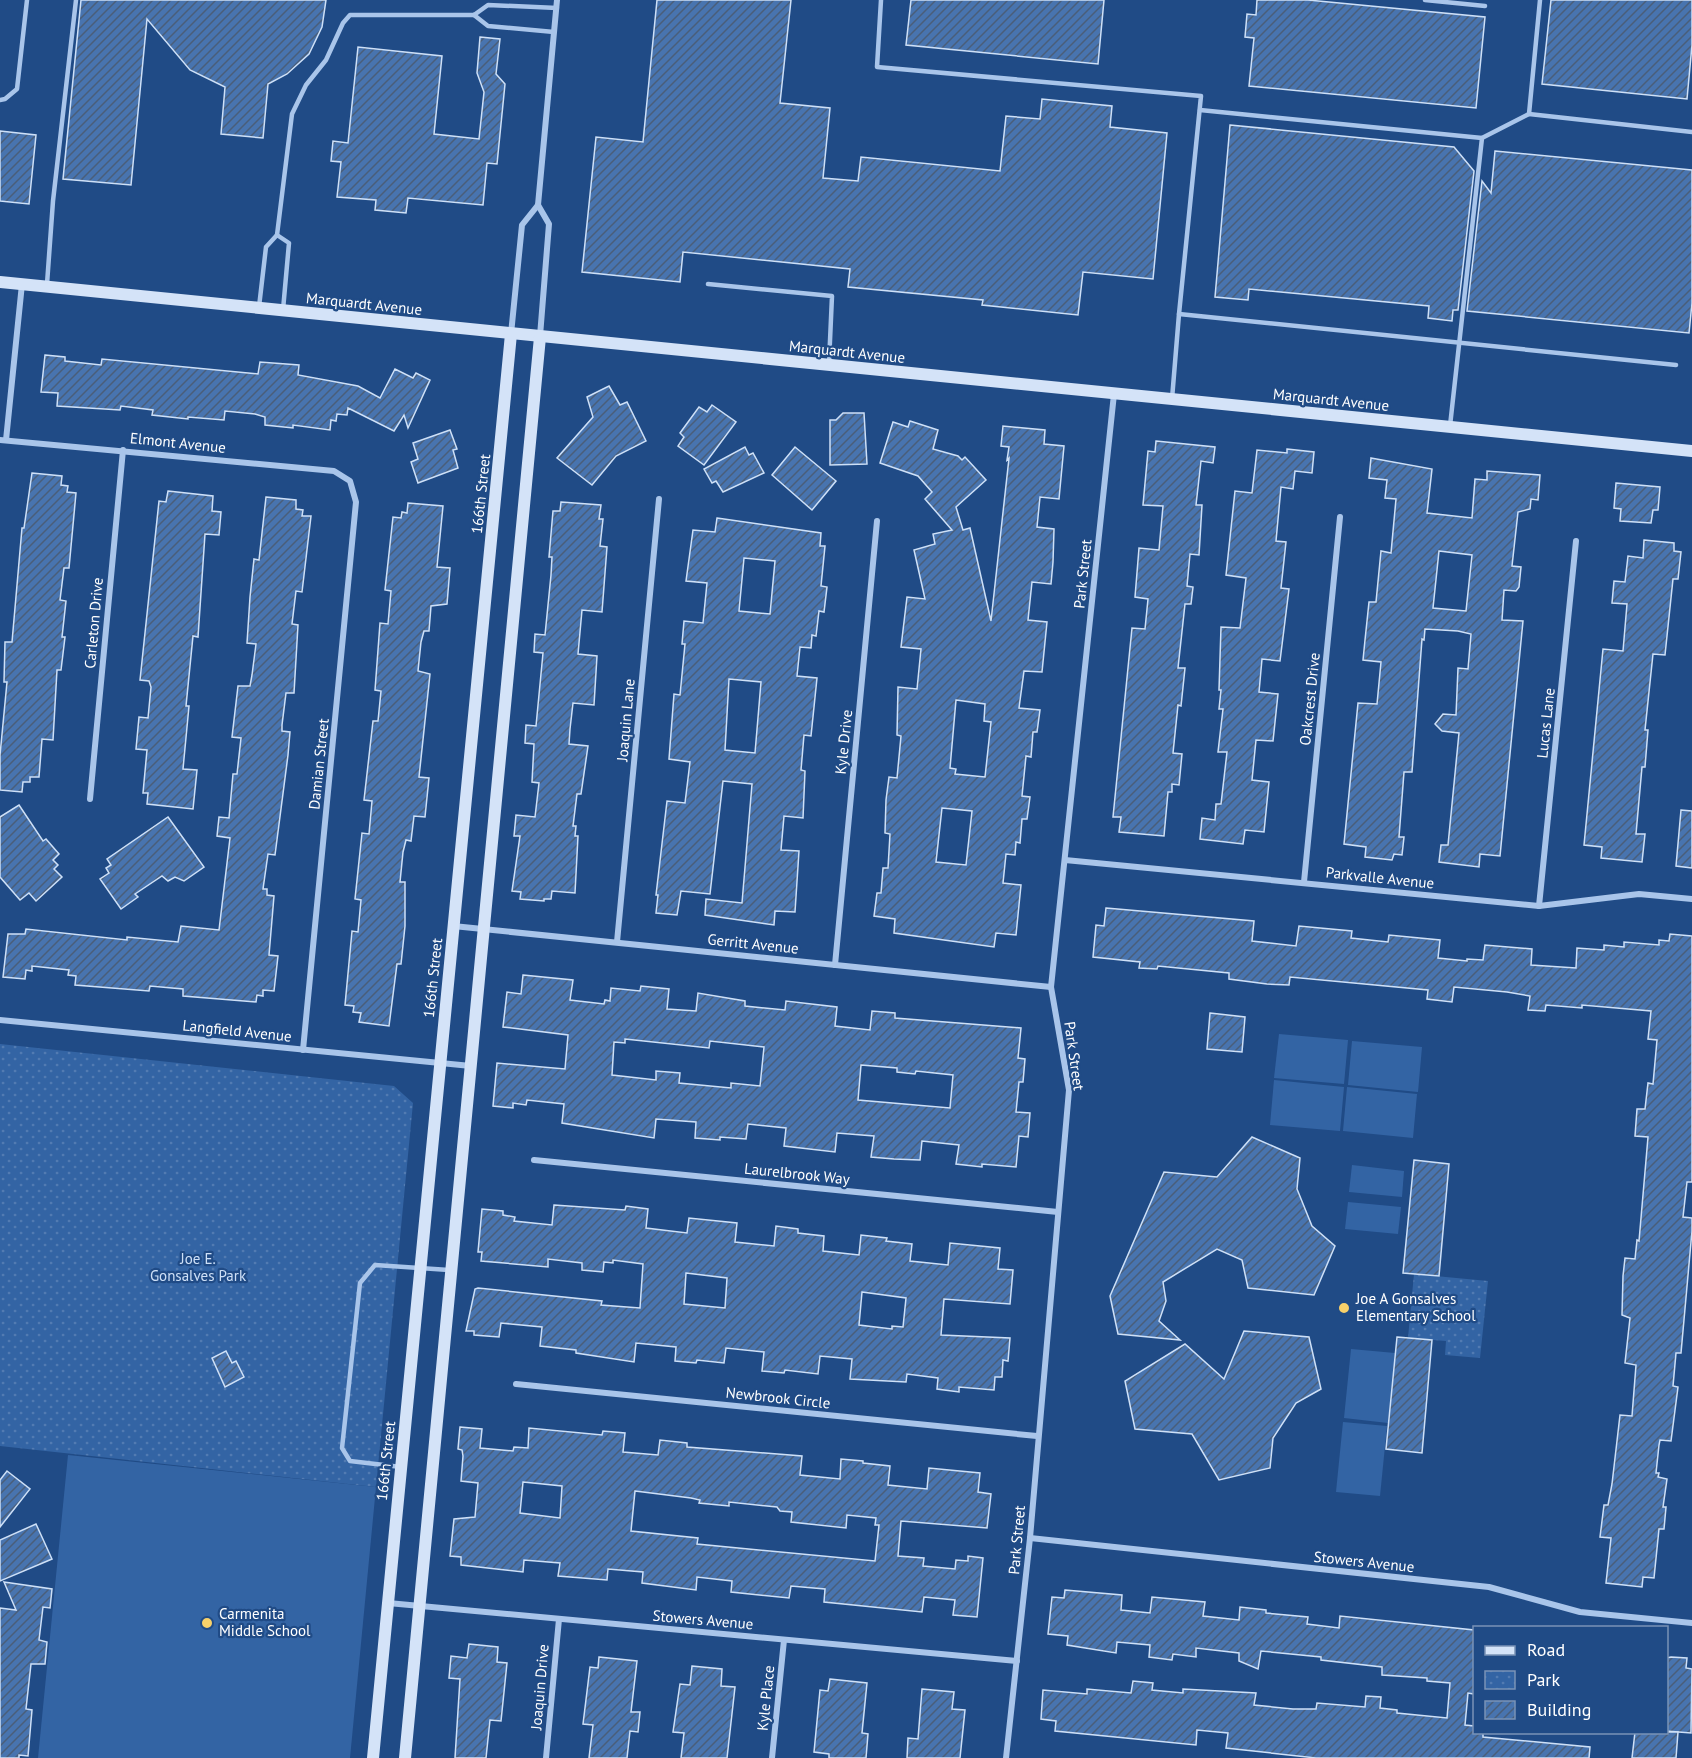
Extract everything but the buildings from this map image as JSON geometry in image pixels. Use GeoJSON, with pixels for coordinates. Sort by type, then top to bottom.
{"type":"FeatureCollection","features":[{"type":"Feature","properties":{"kind":"street","name":"166th Street"},"geometry":{"type":"LineString","coordinates":[[373,1758],[522,225],[538,205],[557,0]]}},
{"type":"Feature","properties":{"kind":"street","name":"166th Street"},"geometry":{"type":"LineString","coordinates":[[405,1758],[540,337],[549,224],[538,205]]}},
{"type":"Feature","properties":{"kind":"street","name":"Marquardt Avenue"},"geometry":{"type":"LineString","coordinates":[[0,282],[1692,451]]}},
{"type":"Feature","properties":{"kind":"street"},"geometry":{"type":"LineString","coordinates":[[3,440],[22,284]]}},
{"type":"Feature","properties":{"kind":"street","name":"Park Street"},"geometry":{"type":"LineString","coordinates":[[1006,1758],[1030,1538],[1037,1436],[1069,1090],[1051,987],[1114,394]]}},
{"type":"Feature","properties":{"kind":"street","name":"Elmont Avenue"},"geometry":{"type":"LineString","coordinates":[[3,440],[334,471],[350,481]]}},
{"type":"Feature","properties":{"kind":"street","name":"Carleton Drive"},"geometry":{"type":"LineString","coordinates":[[90,799],[123,450]]}},
{"type":"Feature","properties":{"kind":"street","name":"Damian Street"},"geometry":{"type":"LineString","coordinates":[[303,1050],[356,502],[350,481]]}},
{"type":"Feature","properties":{"kind":"street","name":"Joaquin Lane"},"geometry":{"type":"LineString","coordinates":[[617,942],[658,499]]}},
{"type":"Feature","properties":{"kind":"street","name":"Oakcrest Drive"},"geometry":{"type":"LineString","coordinates":[[1304,882],[1340,518]]}},
{"type":"Feature","properties":{"kind":"street","name":"Kyle Drive"},"geometry":{"type":"LineString","coordinates":[[835,965],[877,521]]}},
{"type":"Feature","properties":{"kind":"street","name":"Lucas Lane"},"geometry":{"type":"LineString","coordinates":[[1539,906],[1576,541]]}},
{"type":"Feature","properties":{"kind":"street","name":"Parkvalle Avenue"},"geometry":{"type":"LineString","coordinates":[[1065,860],[1539,906],[1639,894],[1692,899]]}},
{"type":"Feature","properties":{"kind":"street","name":"Gerritt Avenue"},"geometry":{"type":"LineString","coordinates":[[453,926],[1051,987]]}},
{"type":"Feature","properties":{"kind":"street","name":"Langfield Avenue"},"geometry":{"type":"LineString","coordinates":[[0,1020],[471,1066]]}},
{"type":"Feature","properties":{"kind":"street","name":"Laurelbrook Way"},"geometry":{"type":"LineString","coordinates":[[534,1160],[1058,1212]]}},
{"type":"Feature","properties":{"kind":"street","name":"Newbrook Circle"},"geometry":{"type":"LineString","coordinates":[[516,1384],[1037,1436]]}},
{"type":"Feature","properties":{"kind":"street","name":"Stowers Avenue"},"geometry":{"type":"LineString","coordinates":[[1030,1538],[1490,1587],[1580,1612],[1692,1623]]}},
{"type":"Feature","properties":{"kind":"street","name":"Stowers Avenue"},"geometry":{"type":"LineString","coordinates":[[388,1603],[1017,1661]]}},
{"type":"Feature","properties":{"kind":"street","name":"Joaquin Drive"},"geometry":{"type":"LineString","coordinates":[[546,1758],[559,1619]]}},
{"type":"Feature","properties":{"kind":"street","name":"Kyle Place"},"geometry":{"type":"LineString","coordinates":[[772,1758],[784,1640]]}},
{"type":"Feature","properties":{"kind":"lane"},"geometry":{"type":"LineString","coordinates":[[0,100],[5,99],[17,89],[27,0]]}},
{"type":"Feature","properties":{"kind":"lane"},"geometry":{"type":"LineString","coordinates":[[46,287],[53,201],[76,0]]}},
{"type":"Feature","properties":{"kind":"lane"},"geometry":{"type":"LineString","coordinates":[[881,0],[877,68],[1201,96],[1172,399]]}},
{"type":"Feature","properties":{"kind":"lane"},"geometry":{"type":"LineString","coordinates":[[1425,0],[1485,6]]}},
{"type":"Feature","properties":{"kind":"lane"},"geometry":{"type":"LineString","coordinates":[[1529,114],[1540,0]]}},
{"type":"Feature","properties":{"kind":"lane"},"geometry":{"type":"LineString","coordinates":[[259,308],[266,247],[277,235],[292,114],[306,85],[326,60],[343,23],[350,15],[474,15],[488,5],[556,8]]}},
{"type":"Feature","properties":{"kind":"lane"},"geometry":{"type":"LineString","coordinates":[[474,15],[488,26],[554,32]]}},
{"type":"Feature","properties":{"kind":"lane"},"geometry":{"type":"LineString","coordinates":[[1200,111],[1482,138],[1529,114],[1692,132]]}},
{"type":"Feature","properties":{"kind":"lane"},"geometry":{"type":"LineString","coordinates":[[1450,427],[1482,138]]}},
{"type":"Feature","properties":{"kind":"lane"},"geometry":{"type":"LineString","coordinates":[[277,235],[289,243],[283,311]]}},
{"type":"Feature","properties":{"kind":"lane"},"geometry":{"type":"LineString","coordinates":[[708,284],[832,296],[829,365]]}},
{"type":"Feature","properties":{"kind":"lane"},"geometry":{"type":"LineString","coordinates":[[1179,314],[1676,365]]}},
{"type":"Feature","properties":{"kind":"lane"},"geometry":{"type":"LineString","coordinates":[[401,1467],[350,1461],[342,1448],[360,1283],[375,1265],[451,1270]]}},
{"type":"Feature","properties":{"kind":"green space"},"geometry":{"type":"Polygon","coordinates":[[[1279,1034],[1348,1040],[1344,1084],[1274,1078],[1279,1034]]]}},
{"type":"Feature","properties":{"kind":"green space"},"geometry":{"type":"Polygon","coordinates":[[[1352,1041],[1422,1047],[1418,1092],[1348,1085],[1352,1041]]]}},
{"type":"Feature","properties":{"kind":"green space","name":"Joe E. Gonsalves Park"},"geometry":{"type":"Polygon","coordinates":[[[0,1044],[394,1086],[413,1103],[376,1487],[0,1446],[0,1044]]]}},
{"type":"Feature","properties":{"kind":"green space"},"geometry":{"type":"Polygon","coordinates":[[[1274,1080],[1344,1087],[1340,1131],[1270,1125],[1274,1080]]]}},
{"type":"Feature","properties":{"kind":"green space"},"geometry":{"type":"Polygon","coordinates":[[[1347,1087],[1417,1094],[1413,1138],[1343,1131],[1347,1087]]]}},
{"type":"Feature","properties":{"kind":"green space"},"geometry":{"type":"Polygon","coordinates":[[[1352,1165],[1404,1171],[1402,1197],[1349,1192],[1352,1165]]]}},
{"type":"Feature","properties":{"kind":"green space"},"geometry":{"type":"Polygon","coordinates":[[[1348,1202],[1401,1207],[1398,1234],[1345,1229],[1348,1202]]]}},
{"type":"Feature","properties":{"kind":"green space"},"geometry":{"type":"Polygon","coordinates":[[[1414,1274],[1488,1281],[1480,1358],[1445,1355],[1446,1341],[1408,1338],[1414,1274]]]}},
{"type":"Feature","properties":{"kind":"green space"},"geometry":{"type":"Polygon","coordinates":[[[1351,1349],[1395,1353],[1388,1423],[1344,1418],[1351,1349]]]}},
{"type":"Feature","properties":{"kind":"green space"},"geometry":{"type":"Polygon","coordinates":[[[1343,1422],[1387,1426],[1380,1496],[1336,1492],[1343,1422]]]}},
{"type":"Feature","properties":{"kind":"green space","name":"Carmenita Middle School"},"geometry":{"type":"Polygon","coordinates":[[[68,1455],[376,1487],[350,1758],[38,1758],[68,1455]]]}},
{"type":"Feature","properties":{"kind":"place","name":"Joe A Gonsalves Elementary School"},"geometry":{"type":"Point","coordinates":[1344,1308]}},
{"type":"Feature","properties":{"kind":"place","name":"Carmenita Middle School"},"geometry":{"type":"Point","coordinates":[207,1623]}}]}
